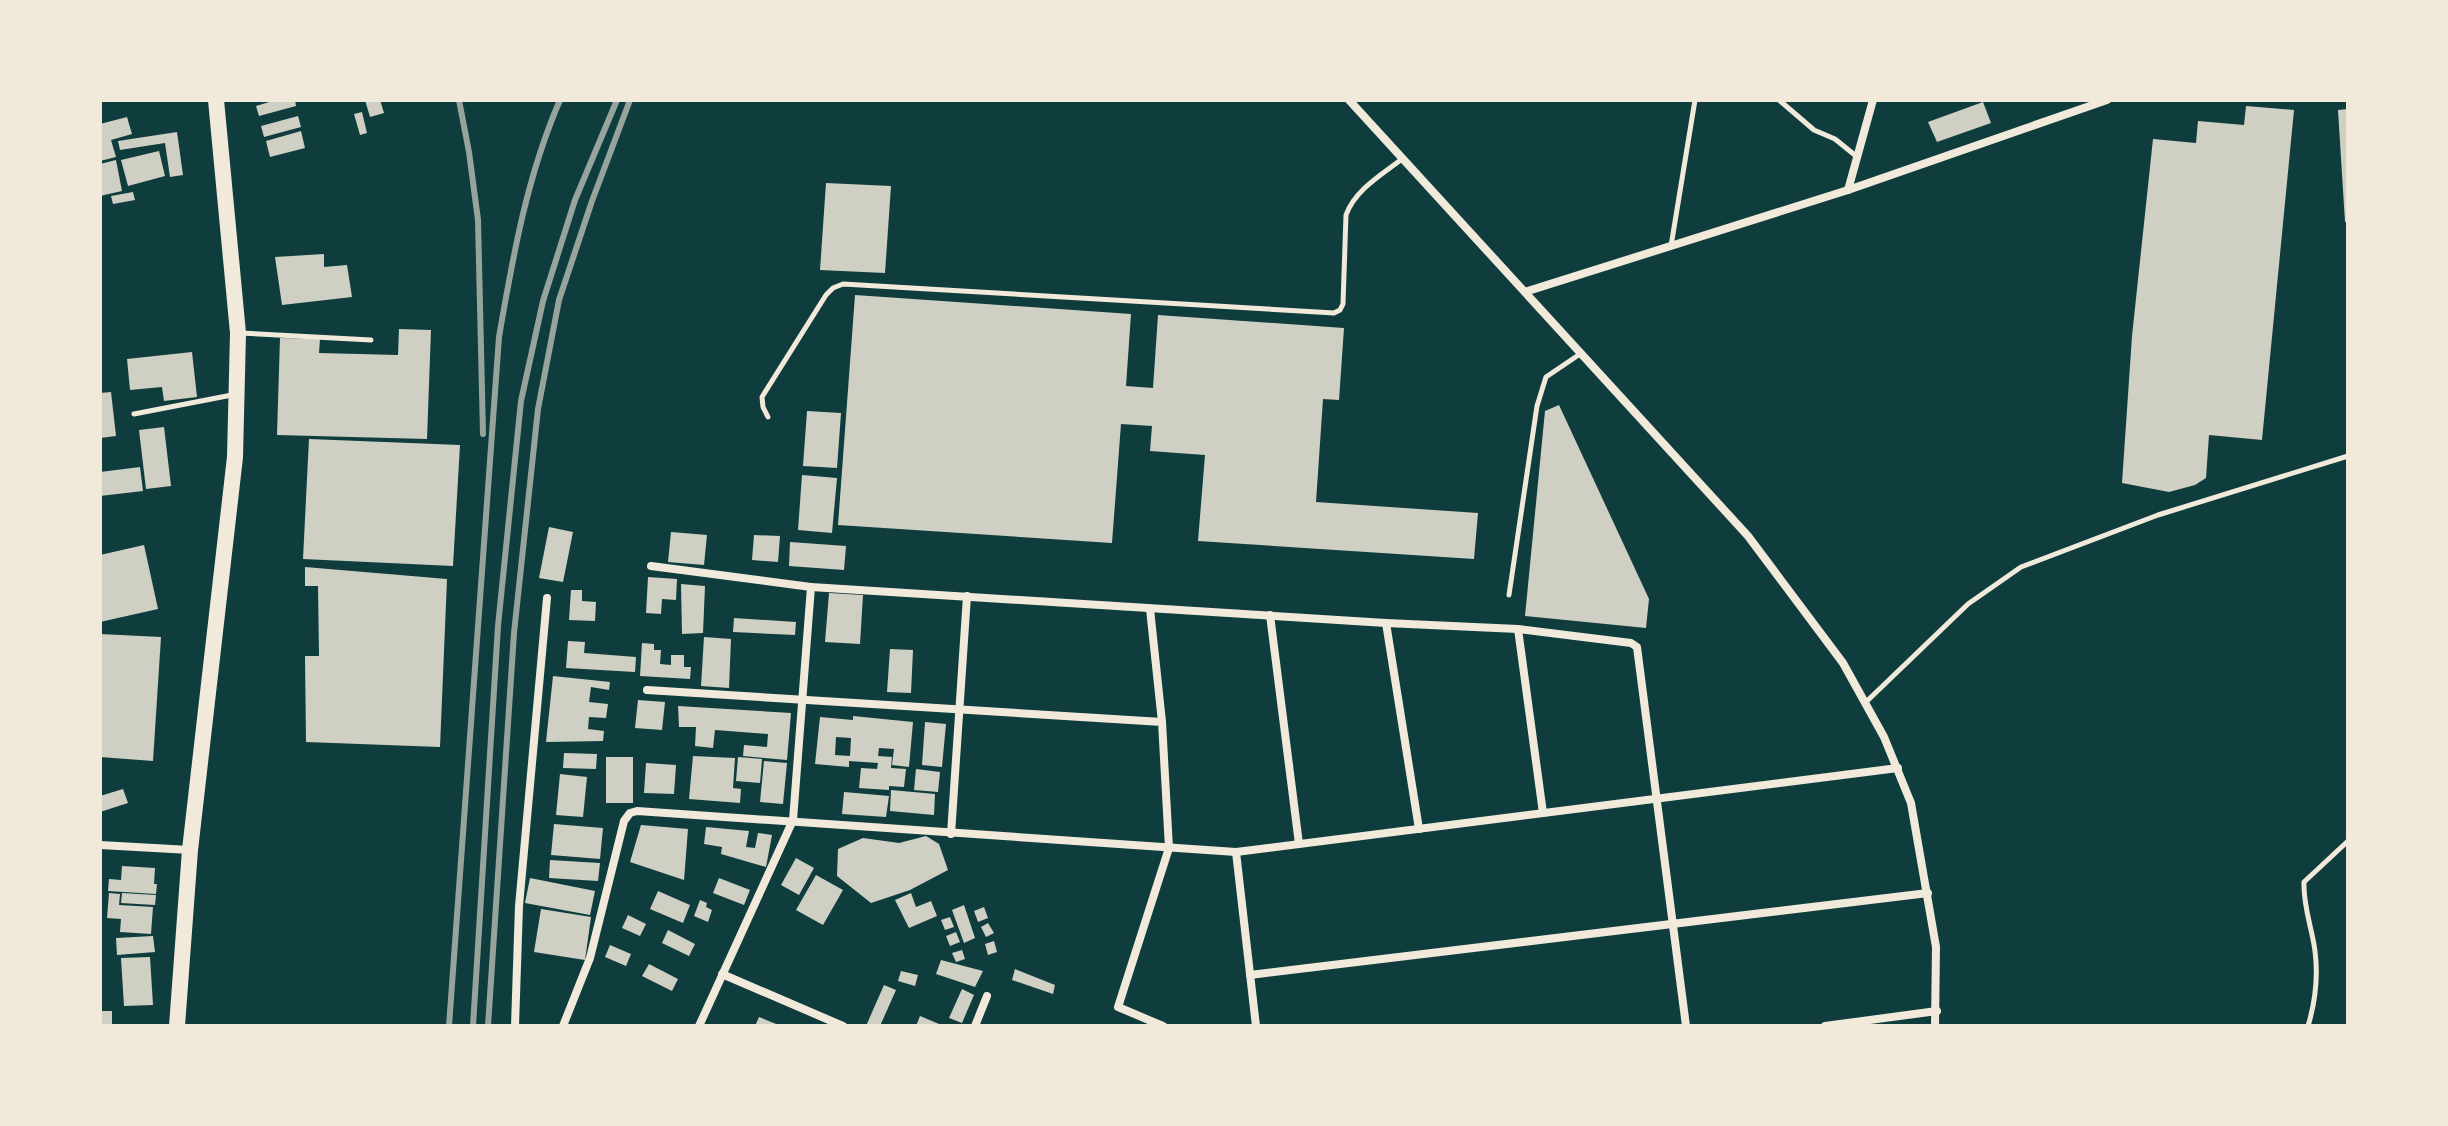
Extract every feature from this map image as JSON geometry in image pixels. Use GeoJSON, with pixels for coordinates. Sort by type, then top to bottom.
{"type":"FeatureCollection","features":[{"type":"Feature","properties":{"kind":"main road"},"geometry":{"type":"LineString","coordinates":[[177,1026],[190,850],[235,457],[238,333],[216,100]]}},
{"type":"Feature","properties":{"kind":"street"},"geometry":{"type":"LineString","coordinates":[[1349,100],[1748,536],[1843,663],[1866,702],[1911,803],[1936,947],[1935,1026]]}},
{"type":"Feature","properties":{"kind":"street"},"geometry":{"type":"LineString","coordinates":[[1848,190],[1873,100]]}},
{"type":"Feature","properties":{"kind":"street"},"geometry":{"type":"LineString","coordinates":[[1525,292],[1848,190],[2107,100]]}},
{"type":"Feature","properties":{"kind":"street"},"geometry":{"type":"LineString","coordinates":[[651,566],[811,587],[1518,629],[1625,640],[1637,647],[1686,1026]]}},
{"type":"Feature","properties":{"kind":"street"},"geometry":{"type":"LineString","coordinates":[[699,1026],[793,820],[811,587]]}},
{"type":"Feature","properties":{"kind":"street"},"geometry":{"type":"LineString","coordinates":[[951,834],[967,596]]}},
{"type":"Feature","properties":{"kind":"street"},"geometry":{"type":"LineString","coordinates":[[515,1026],[519,906],[547,598]]}},
{"type":"Feature","properties":{"kind":"street"},"geometry":{"type":"LineString","coordinates":[[1150,609],[1162,722],[1169,848],[1118,1007],[1163,1026]]}},
{"type":"Feature","properties":{"kind":"street"},"geometry":{"type":"LineString","coordinates":[[1270,615],[1299,844]]}},
{"type":"Feature","properties":{"kind":"street"},"geometry":{"type":"LineString","coordinates":[[1386,623],[1419,829]]}},
{"type":"Feature","properties":{"kind":"street"},"geometry":{"type":"LineString","coordinates":[[1518,629],[1543,813]]}},
{"type":"Feature","properties":{"kind":"street"},"geometry":{"type":"LineString","coordinates":[[647,690],[1162,722]]}},
{"type":"Feature","properties":{"kind":"street"},"geometry":{"type":"LineString","coordinates":[[563,1026],[590,958],[624,821],[630,813],[637,811],[1236,852],[1898,768]]}},
{"type":"Feature","properties":{"kind":"street"},"geometry":{"type":"LineString","coordinates":[[100,845],[190,850]]}},
{"type":"Feature","properties":{"kind":"street"},"geometry":{"type":"LineString","coordinates":[[1236,852],[1256,1026]]}},
{"type":"Feature","properties":{"kind":"street"},"geometry":{"type":"LineString","coordinates":[[1250,975],[1928,893]]}},
{"type":"Feature","properties":{"kind":"street"},"geometry":{"type":"LineString","coordinates":[[722,974],[843,1026]]}},
{"type":"Feature","properties":{"kind":"street"},"geometry":{"type":"LineString","coordinates":[[975,1026],[987,996]]}},
{"type":"Feature","properties":{"kind":"street"},"geometry":{"type":"LineString","coordinates":[[1825,1026],[1937,1011]]}},
{"type":"Feature","properties":{"kind":"lane"},"geometry":{"type":"LineString","coordinates":[[1671,247],[1695,100]]}},
{"type":"Feature","properties":{"kind":"lane"},"geometry":{"type":"LineString","coordinates":[[1779,100],[1814,130],[1835,139],[1857,157]]}},
{"type":"Feature","properties":{"kind":"lane"},"geometry":{"type":"LineString","coordinates":[[768,417],[762,397],[826,295],[843,284],[1334,313],[1343,304],[1346,215],[1350,204],[1368,185],[1403,158]]}},
{"type":"Feature","properties":{"kind":"lane"},"geometry":{"type":"LineString","coordinates":[[238,333],[371,340]]}},
{"type":"Feature","properties":{"kind":"lane"},"geometry":{"type":"LineString","coordinates":[[1509,595],[1537,406],[1546,377],[1581,353]]}},
{"type":"Feature","properties":{"kind":"lane"},"geometry":{"type":"LineString","coordinates":[[134,414],[237,394]]}},
{"type":"Feature","properties":{"kind":"lane"},"geometry":{"type":"LineString","coordinates":[[1866,702],[1968,604],[2021,567],[2158,515],[2348,456]]}},
{"type":"Feature","properties":{"kind":"lane"},"geometry":{"type":"LineString","coordinates":[[2308,1026],[2314,1007],[2315,952],[2303,895],[2304,882],[2348,841]]}},
{"type":"Feature","properties":{"kind":"building"},"geometry":{"type":"Polygon","coordinates":[[[276,100],[295,100],[296,106],[259,116],[256,106],[276,100]]]}},
{"type":"Feature","properties":{"kind":"building"},"geometry":{"type":"Polygon","coordinates":[[[365,100],[380,100],[384,113],[370,117],[365,100]]]}},
{"type":"Feature","properties":{"kind":"building"},"geometry":{"type":"Polygon","coordinates":[[[1983,102],[1991,123],[1937,142],[1928,122],[1983,102]]]}},
{"type":"Feature","properties":{"kind":"building"},"geometry":{"type":"Polygon","coordinates":[[[2246,106],[2294,110],[2262,440],[2209,435],[2206,478],[2195,485],[2169,492],[2122,483],[2132,336],[2153,139],[2196,143],[2198,121],[2244,125],[2246,106]]]}},
{"type":"Feature","properties":{"kind":"building"},"geometry":{"type":"Polygon","coordinates":[[[2348,109],[2348,222],[2345,222],[2338,110],[2348,109]]]}},
{"type":"Feature","properties":{"kind":"building"},"geometry":{"type":"Polygon","coordinates":[[[362,112],[367,133],[360,135],[354,114],[362,112]]]}},
{"type":"Feature","properties":{"kind":"building"},"geometry":{"type":"Polygon","coordinates":[[[298,116],[301,127],[264,137],[261,126],[298,116]]]}},
{"type":"Feature","properties":{"kind":"building"},"geometry":{"type":"Polygon","coordinates":[[[127,117],[132,134],[111,140],[116,157],[100,161],[100,124],[127,117]]]}},
{"type":"Feature","properties":{"kind":"building"},"geometry":{"type":"Polygon","coordinates":[[[301,131],[305,148],[270,157],[266,141],[301,131]]]}},
{"type":"Feature","properties":{"kind":"building"},"geometry":{"type":"Polygon","coordinates":[[[177,132],[183,175],[170,177],[165,143],[120,150],[118,141],[177,132]]]}},
{"type":"Feature","properties":{"kind":"building"},"geometry":{"type":"Polygon","coordinates":[[[159,151],[165,176],[128,186],[121,160],[159,151]]]}},
{"type":"Feature","properties":{"kind":"building"},"geometry":{"type":"Polygon","coordinates":[[[116,160],[122,191],[100,196],[100,164],[116,160]]]}},
{"type":"Feature","properties":{"kind":"building"},"geometry":{"type":"Polygon","coordinates":[[[826,183],[891,186],[885,273],[820,270],[826,183]]]}},
{"type":"Feature","properties":{"kind":"building"},"geometry":{"type":"Polygon","coordinates":[[[133,192],[135,200],[113,204],[111,196],[133,192]]]}},
{"type":"Feature","properties":{"kind":"building"},"geometry":{"type":"Polygon","coordinates":[[[324,254],[324,267],[347,265],[352,297],[282,305],[275,257],[324,254]]]}},
{"type":"Feature","properties":{"kind":"building"},"geometry":{"type":"Polygon","coordinates":[[[855,295],[1131,314],[1126,386],[1153,388],[1158,315],[1344,328],[1339,400],[1323,399],[1316,502],[1478,513],[1474,559],[1198,541],[1205,455],[1150,451],[1152,426],[1121,424],[1112,543],[838,525],[855,295]]]}},
{"type":"Feature","properties":{"kind":"building"},"geometry":{"type":"Polygon","coordinates":[[[399,329],[431,330],[427,439],[277,435],[280,338],[320,339],[319,353],[398,355],[399,329]]]}},
{"type":"Feature","properties":{"kind":"building"},"geometry":{"type":"Polygon","coordinates":[[[192,352],[197,397],[164,401],[162,387],[130,390],[127,359],[192,352]]]}},
{"type":"Feature","properties":{"kind":"building"},"geometry":{"type":"Polygon","coordinates":[[[111,392],[116,436],[100,438],[100,393],[111,392]]]}},
{"type":"Feature","properties":{"kind":"building"},"geometry":{"type":"Polygon","coordinates":[[[1559,405],[1649,599],[1646,628],[1525,616],[1545,411],[1559,405]]]}},
{"type":"Feature","properties":{"kind":"building"},"geometry":{"type":"Polygon","coordinates":[[[807,411],[841,413],[837,468],[803,466],[807,411]]]}},
{"type":"Feature","properties":{"kind":"building"},"geometry":{"type":"Polygon","coordinates":[[[164,427],[171,486],[146,489],[139,430],[164,427]]]}},
{"type":"Feature","properties":{"kind":"building"},"geometry":{"type":"Polygon","coordinates":[[[309,439],[460,445],[453,566],[303,559],[309,439]]]}},
{"type":"Feature","properties":{"kind":"building"},"geometry":{"type":"Polygon","coordinates":[[[140,467],[143,491],[100,496],[100,472],[140,467]]]}},
{"type":"Feature","properties":{"kind":"building"},"geometry":{"type":"Polygon","coordinates":[[[802,475],[837,478],[832,533],[798,530],[802,475]]]}},
{"type":"Feature","properties":{"kind":"building"},"geometry":{"type":"Polygon","coordinates":[[[549,527],[573,532],[563,582],[539,578],[549,527]]]}},
{"type":"Feature","properties":{"kind":"building"},"geometry":{"type":"Polygon","coordinates":[[[671,532],[707,535],[704,565],[668,562],[671,532]]]}},
{"type":"Feature","properties":{"kind":"building"},"geometry":{"type":"Polygon","coordinates":[[[754,535],[780,536],[778,562],[752,560],[754,535]]]}},
{"type":"Feature","properties":{"kind":"building"},"geometry":{"type":"Polygon","coordinates":[[[790,542],[846,546],[844,570],[789,566],[790,542]]]}},
{"type":"Feature","properties":{"kind":"building"},"geometry":{"type":"Polygon","coordinates":[[[144,545],[158,609],[100,622],[100,555],[144,545]]]}},
{"type":"Feature","properties":{"kind":"building"},"geometry":{"type":"Polygon","coordinates":[[[305,567],[447,579],[440,747],[306,742],[305,656],[319,656],[318,586],[305,586],[305,567]]]}},
{"type":"Feature","properties":{"kind":"building"},"geometry":{"type":"Polygon","coordinates":[[[648,577],[677,579],[676,600],[662,599],[661,614],[646,613],[648,577]]]}},
{"type":"Feature","properties":{"kind":"building"},"geometry":{"type":"Polygon","coordinates":[[[681,584],[705,586],[703,633],[682,634],[681,584]]]}},
{"type":"Feature","properties":{"kind":"building"},"geometry":{"type":"Polygon","coordinates":[[[571,590],[582,590],[582,601],[596,602],[595,621],[569,620],[571,590]]]}},
{"type":"Feature","properties":{"kind":"building"},"geometry":{"type":"Polygon","coordinates":[[[829,593],[863,595],[860,644],[825,642],[829,593]]]}},
{"type":"Feature","properties":{"kind":"building"},"geometry":{"type":"Polygon","coordinates":[[[734,618],[796,622],[795,635],[733,632],[734,618]]]}},
{"type":"Feature","properties":{"kind":"building"},"geometry":{"type":"Polygon","coordinates":[[[100,634],[161,637],[153,761],[100,757],[100,634]]]}},
{"type":"Feature","properties":{"kind":"building"},"geometry":{"type":"Polygon","coordinates":[[[704,637],[731,639],[729,688],[701,686],[704,637]]]}},
{"type":"Feature","properties":{"kind":"building"},"geometry":{"type":"Polygon","coordinates":[[[568,641],[585,642],[584,653],[636,657],[635,672],[566,668],[568,641]]]}},
{"type":"Feature","properties":{"kind":"building"},"geometry":{"type":"Polygon","coordinates":[[[642,643],[654,644],[654,650],[661,650],[660,664],[671,665],[671,655],[684,655],[684,667],[691,667],[690,679],[640,676],[642,643]]]}},
{"type":"Feature","properties":{"kind":"building"},"geometry":{"type":"Polygon","coordinates":[[[890,649],[913,650],[911,693],[887,692],[890,649]]]}},
{"type":"Feature","properties":{"kind":"building"},"geometry":{"type":"Polygon","coordinates":[[[553,676],[610,682],[609,690],[591,687],[589,702],[608,704],[606,718],[589,717],[588,729],[604,731],[603,741],[546,742],[553,676]]]}},
{"type":"Feature","properties":{"kind":"building"},"geometry":{"type":"Polygon","coordinates":[[[638,700],[665,702],[662,730],[635,728],[638,700]]]}},
{"type":"Feature","properties":{"kind":"building"},"geometry":{"type":"Polygon","coordinates":[[[678,706],[791,713],[787,760],[743,756],[744,745],[767,747],[768,734],[715,730],[713,748],[695,746],[696,727],[679,727],[678,706]]]}},
{"type":"Feature","properties":{"kind":"building"},"geometry":{"type":"Polygon","coordinates":[[[853,716],[913,722],[909,767],[892,765],[894,749],[879,748],[878,756],[892,757],[891,768],[906,769],[904,787],[889,786],[889,790],[859,788],[861,768],[877,769],[878,763],[849,761],[849,767],[815,764],[820,717],[853,720],[853,716]],[[836,737],[835,755],[850,756],[851,738],[836,737]]]}},
{"type":"Feature","properties":{"kind":"building"},"geometry":{"type":"Polygon","coordinates":[[[925,722],[946,724],[942,767],[922,765],[925,722]]]}},
{"type":"Feature","properties":{"kind":"building"},"geometry":{"type":"Polygon","coordinates":[[[564,753],[597,754],[596,769],[563,768],[564,753]]]}},
{"type":"Feature","properties":{"kind":"building"},"geometry":{"type":"Polygon","coordinates":[[[693,756],[735,758],[733,788],[741,789],[740,803],[689,799],[693,756]]]}},
{"type":"Feature","properties":{"kind":"building"},"geometry":{"type":"Polygon","coordinates":[[[606,757],[633,757],[633,803],[606,803],[606,757]]]}},
{"type":"Feature","properties":{"kind":"building"},"geometry":{"type":"Polygon","coordinates":[[[738,757],[762,759],[760,783],[736,781],[738,757]]]}},
{"type":"Feature","properties":{"kind":"building"},"geometry":{"type":"Polygon","coordinates":[[[764,761],[787,763],[783,804],[760,802],[764,761]]]}},
{"type":"Feature","properties":{"kind":"building"},"geometry":{"type":"Polygon","coordinates":[[[646,763],[676,765],[674,794],[644,793],[646,763]]]}},
{"type":"Feature","properties":{"kind":"building"},"geometry":{"type":"Polygon","coordinates":[[[916,769],[940,772],[938,792],[914,790],[916,769]]]}},
{"type":"Feature","properties":{"kind":"building"},"geometry":{"type":"Polygon","coordinates":[[[560,774],[587,777],[583,817],[556,815],[560,774]]]}},
{"type":"Feature","properties":{"kind":"building"},"geometry":{"type":"Polygon","coordinates":[[[123,789],[128,803],[100,812],[100,796],[123,789]]]}},
{"type":"Feature","properties":{"kind":"building"},"geometry":{"type":"Polygon","coordinates":[[[891,790],[935,794],[934,815],[890,811],[891,790]]]}},
{"type":"Feature","properties":{"kind":"building"},"geometry":{"type":"Polygon","coordinates":[[[844,792],[889,796],[886,817],[842,814],[844,792]]]}},
{"type":"Feature","properties":{"kind":"building"},"geometry":{"type":"Polygon","coordinates":[[[554,824],[603,828],[600,859],[551,855],[554,824]]]}},
{"type":"Feature","properties":{"kind":"building"},"geometry":{"type":"Polygon","coordinates":[[[641,825],[688,829],[684,880],[630,862],[641,825]]]}},
{"type":"Feature","properties":{"kind":"building"},"geometry":{"type":"Polygon","coordinates":[[[706,827],[749,831],[746,847],[755,848],[758,833],[772,835],[766,867],[721,854],[722,847],[704,844],[706,827]]]}},
{"type":"Feature","properties":{"kind":"building"},"geometry":{"type":"Polygon","coordinates":[[[926,836],[939,844],[948,870],[910,890],[871,903],[837,876],[838,849],[863,838],[899,843],[926,836]]]}},
{"type":"Feature","properties":{"kind":"building"},"geometry":{"type":"Polygon","coordinates":[[[796,858],[814,868],[799,895],[781,885],[796,858]]]}},
{"type":"Feature","properties":{"kind":"building"},"geometry":{"type":"Polygon","coordinates":[[[550,860],[600,863],[598,881],[549,878],[550,860]]]}},
{"type":"Feature","properties":{"kind":"building"},"geometry":{"type":"Polygon","coordinates":[[[122,866],[155,868],[156,894],[108,891],[109,879],[121,880],[122,866]]]}},
{"type":"Feature","properties":{"kind":"building"},"geometry":{"type":"Polygon","coordinates":[[[816,875],[843,890],[823,925],[796,910],[816,875]]]}},
{"type":"Feature","properties":{"kind":"building"},"geometry":{"type":"Polygon","coordinates":[[[530,878],[595,891],[590,915],[525,903],[530,878]]]}},
{"type":"Feature","properties":{"kind":"building"},"geometry":{"type":"Polygon","coordinates":[[[719,878],[750,890],[744,905],[713,893],[719,878]]]}},
{"type":"Feature","properties":{"kind":"building"},"geometry":{"type":"Polygon","coordinates":[[[658,891],[690,905],[683,923],[650,909],[658,891]]]}},
{"type":"Feature","properties":{"kind":"building"},"geometry":{"type":"Polygon","coordinates":[[[109,893],[120,894],[119,905],[153,907],[151,934],[120,932],[121,919],[107,918],[109,893]]]}},
{"type":"Feature","properties":{"kind":"building"},"geometry":{"type":"Polygon","coordinates":[[[122,893],[156,895],[155,905],[121,903],[122,893]]]}},
{"type":"Feature","properties":{"kind":"building"},"geometry":{"type":"Polygon","coordinates":[[[911,893],[916,907],[931,901],[937,916],[909,928],[895,900],[911,893]]]}},
{"type":"Feature","properties":{"kind":"building"},"geometry":{"type":"Polygon","coordinates":[[[700,900],[712,910],[708,922],[694,916],[700,900]]]}},
{"type":"Feature","properties":{"kind":"building"},"geometry":{"type":"Polygon","coordinates":[[[964,905],[975,938],[964,943],[952,910],[964,905]]]}},
{"type":"Feature","properties":{"kind":"building"},"geometry":{"type":"Polygon","coordinates":[[[984,907],[988,918],[978,922],[974,911],[984,907]]]}},
{"type":"Feature","properties":{"kind":"building"},"geometry":{"type":"Polygon","coordinates":[[[541,909],[591,917],[585,960],[534,952],[541,909]]]}},
{"type":"Feature","properties":{"kind":"building"},"geometry":{"type":"Polygon","coordinates":[[[628,915],[646,924],[640,936],[622,928],[628,915]]]}},
{"type":"Feature","properties":{"kind":"building"},"geometry":{"type":"Polygon","coordinates":[[[950,917],[954,927],[945,930],[941,920],[950,917]]]}},
{"type":"Feature","properties":{"kind":"building"},"geometry":{"type":"Polygon","coordinates":[[[988,923],[994,933],[986,937],[981,927],[988,923]]]}},
{"type":"Feature","properties":{"kind":"building"},"geometry":{"type":"Polygon","coordinates":[[[668,930],[695,944],[689,956],[662,943],[668,930]]]}},
{"type":"Feature","properties":{"kind":"building"},"geometry":{"type":"Polygon","coordinates":[[[956,932],[960,942],[950,946],[946,936],[956,932]]]}},
{"type":"Feature","properties":{"kind":"building"},"geometry":{"type":"Polygon","coordinates":[[[153,936],[155,952],[117,955],[116,938],[153,936]]]}},
{"type":"Feature","properties":{"kind":"building"},"geometry":{"type":"Polygon","coordinates":[[[994,941],[997,952],[988,955],[985,944],[994,941]]]}},
{"type":"Feature","properties":{"kind":"building"},"geometry":{"type":"Polygon","coordinates":[[[610,945],[631,954],[626,966],[605,957],[610,945]]]}},
{"type":"Feature","properties":{"kind":"building"},"geometry":{"type":"Polygon","coordinates":[[[962,950],[965,959],[956,962],[952,953],[962,950]]]}},
{"type":"Feature","properties":{"kind":"building"},"geometry":{"type":"Polygon","coordinates":[[[150,957],[153,1005],[124,1006],[121,958],[150,957]]]}},
{"type":"Feature","properties":{"kind":"building"},"geometry":{"type":"Polygon","coordinates":[[[941,960],[983,971],[975,987],[936,974],[941,960]]]}},
{"type":"Feature","properties":{"kind":"building"},"geometry":{"type":"Polygon","coordinates":[[[649,964],[678,979],[672,991],[642,976],[649,964]]]}},
{"type":"Feature","properties":{"kind":"building"},"geometry":{"type":"Polygon","coordinates":[[[1015,969],[1055,985],[1053,994],[1012,980],[1015,969]]]}},
{"type":"Feature","properties":{"kind":"building"},"geometry":{"type":"Polygon","coordinates":[[[901,971],[918,975],[915,986],[898,981],[901,971]]]}},
{"type":"Feature","properties":{"kind":"building"},"geometry":{"type":"Polygon","coordinates":[[[884,985],[896,990],[880,1026],[866,1026],[884,985]]]}},
{"type":"Feature","properties":{"kind":"building"},"geometry":{"type":"Polygon","coordinates":[[[962,989],[974,995],[962,1023],[949,1018],[962,989]]]}},
{"type":"Feature","properties":{"kind":"building"},"geometry":{"type":"Polygon","coordinates":[[[100,1011],[112,1011],[112,1026],[100,1026],[100,1011]]]}},
{"type":"Feature","properties":{"kind":"building"},"geometry":{"type":"Polygon","coordinates":[[[920,1016],[944,1026],[916,1026],[920,1016]]]}},
{"type":"Feature","properties":{"kind":"building"},"geometry":{"type":"Polygon","coordinates":[[[759,1017],[781,1026],[755,1026],[759,1017]]]}},
{"type":"Feature","properties":{"kind":"railway"},"geometry":{"type":"LineString","coordinates":[[459,100],[478,220],[483,434]]}},
{"type":"Feature","properties":{"kind":"railway"},"geometry":{"type":"LineString","coordinates":[[449,1026],[499,337],[530,187],[560,100]]}},
{"type":"Feature","properties":{"kind":"railway"},"geometry":{"type":"LineString","coordinates":[[473,1026],[498,626],[521,401],[543,301],[575,200],[617,100]]}},
{"type":"Feature","properties":{"kind":"railway"},"geometry":{"type":"LineString","coordinates":[[488,1026],[514,633],[538,409],[559,300],[630,100]]}}]}
